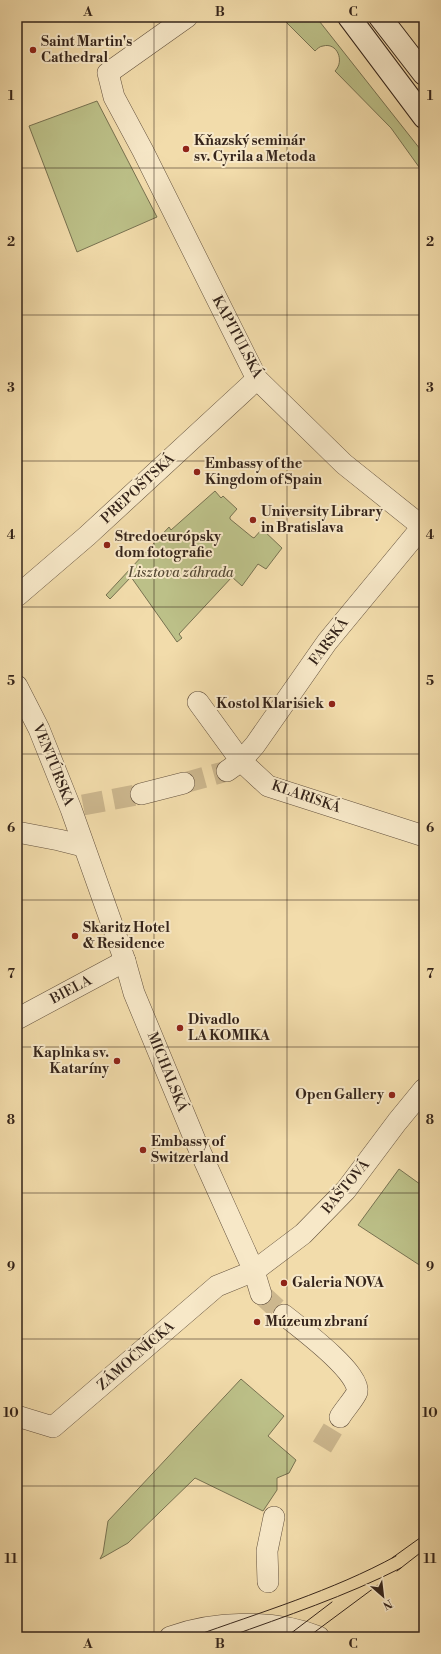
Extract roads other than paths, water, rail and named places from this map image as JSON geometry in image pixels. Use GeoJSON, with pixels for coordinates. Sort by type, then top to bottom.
{"type":"FeatureCollection","features":[{"type":"Feature","properties":{"kind":"main road"},"geometry":{"type":"LineString","coordinates":[[349,17],[424,117]]}},
{"type":"Feature","properties":{"kind":"main road"},"geometry":{"type":"LineString","coordinates":[[380,17],[424,74]]}},
{"type":"Feature","properties":{"kind":"street","name":"KAPITULSKÁ"},"geometry":{"type":"LineString","coordinates":[[187,17],[108,73],[114,97],[143,151],[257,379],[344,464],[423,527]]}},
{"type":"Feature","properties":{"kind":"street","name":"PREPOŠTSKÁ"},"geometry":{"type":"LineString","coordinates":[[17,596],[87,536],[257,379]]}},
{"type":"Feature","properties":{"kind":"street","name":"FARSKÁ"},"geometry":{"type":"LineString","coordinates":[[234,766],[255,744],[327,642],[423,527]]}},
{"type":"Feature","properties":{"kind":"street","name":"VENTÚRSKA"},"geometry":{"type":"LineString","coordinates":[[17,686],[77,807],[83,846]]}},
{"type":"Feature","properties":{"kind":"street","name":"KLARISKÁ"},"geometry":{"type":"LineString","coordinates":[[198,702],[234,766],[268,786],[424,836]]}},
{"type":"Feature","properties":{"kind":"street"},"geometry":{"type":"LineString","coordinates":[[141,794],[184,783]]}},
{"type":"Feature","properties":{"kind":"street"},"geometry":{"type":"LineString","coordinates":[[17,832],[83,846]]}},
{"type":"Feature","properties":{"kind":"street","name":"MICHALSKÁ"},"geometry":{"type":"LineString","coordinates":[[83,846],[125,961],[134,992],[194,1136],[254,1271],[261,1294]]}},
{"type":"Feature","properties":{"kind":"street","name":"BIELA"},"geometry":{"type":"LineString","coordinates":[[17,1019],[125,961]]}},
{"type":"Feature","properties":{"kind":"street","name":"BAŠTOVÁ"},"geometry":{"type":"LineString","coordinates":[[254,1271],[303,1234],[346,1190],[424,1089]]}},
{"type":"Feature","properties":{"kind":"street","name":"ZÁMOČNÍCKA"},"geometry":{"type":"LineString","coordinates":[[17,1416],[53,1427],[217,1286],[254,1271]]}},
{"type":"Feature","properties":{"kind":"street"},"geometry":{"type":"LineString","coordinates":[[284,1315],[347,1370],[356,1383],[357,1392],[340,1417]]}},
{"type":"Feature","properties":{"kind":"street"},"geometry":{"type":"LineString","coordinates":[[268,1582],[267,1551],[274,1517]]}},
{"type":"Feature","properties":{"kind":"street"},"geometry":{"type":"LineString","coordinates":[[170,1637],[183,1632],[204,1628],[264,1624],[306,1633]]}},
{"type":"Feature","properties":{"kind":"tunnel"},"geometry":{"type":"LineString","coordinates":[[184,783],[227,771]]}},
{"type":"Feature","properties":{"kind":"tunnel"},"geometry":{"type":"LineString","coordinates":[[83,805],[141,794]]}},
{"type":"Feature","properties":{"kind":"tunnel"},"geometry":{"type":"LineString","coordinates":[[261,1294],[284,1315]]}},
{"type":"Feature","properties":{"kind":"tunnel"},"geometry":{"type":"LineString","coordinates":[[322,1447],[340,1417]]}},
{"type":"Feature","properties":{"kind":"tram line"},"geometry":{"type":"LineString","coordinates":[[392,1558],[424,1535]]}},
{"type":"Feature","properties":{"kind":"tram line"},"geometry":{"type":"LineString","coordinates":[[397,1571],[424,1550]]}},
{"type":"Feature","properties":{"kind":"tram line"},"geometry":{"type":"LineString","coordinates":[[192,1637],[322,1590],[372,1569],[396,1556]]}},
{"type":"Feature","properties":{"kind":"tram line"},"geometry":{"type":"LineString","coordinates":[[228,1637],[337,1597],[401,1568]]}},
{"type":"Feature","properties":{"kind":"tram line"},"geometry":{"type":"LineString","coordinates":[[308,1637],[382,1582]]}},
{"type":"Feature","properties":{"kind":"tram line"},"geometry":{"type":"LineString","coordinates":[[286,1637],[332,1602]]}},
{"type":"Feature","properties":{"kind":"place","name":"Saint Martin's Cathedral"},"geometry":{"type":"Point","coordinates":[33,50]}},
{"type":"Feature","properties":{"kind":"place","name":"Kňazský seminár sv. Cyrila a Metoda"},"geometry":{"type":"Point","coordinates":[186,149]}},
{"type":"Feature","properties":{"kind":"place","name":"Embassy of the Kingdom of Spain"},"geometry":{"type":"Point","coordinates":[197,472]}},
{"type":"Feature","properties":{"kind":"place","name":"University Library in Bratislava"},"geometry":{"type":"Point","coordinates":[253,520]}},
{"type":"Feature","properties":{"kind":"place","name":"Stredoeurópsky dom fotografie"},"geometry":{"type":"Point","coordinates":[107,545]}},
{"type":"Feature","properties":{"kind":"place","name":"Kostol Klarisiek"},"geometry":{"type":"Point","coordinates":[332,704]}},
{"type":"Feature","properties":{"kind":"place","name":"Skaritz Hotel & Residence"},"geometry":{"type":"Point","coordinates":[75,936]}},
{"type":"Feature","properties":{"kind":"place","name":"Divadlo LA KOMIKA"},"geometry":{"type":"Point","coordinates":[180,1028]}},
{"type":"Feature","properties":{"kind":"place","name":"Kaplnka sv. Kataríny"},"geometry":{"type":"Point","coordinates":[117,1061]}},
{"type":"Feature","properties":{"kind":"place","name":"Open Gallery"},"geometry":{"type":"Point","coordinates":[392,1095]}},
{"type":"Feature","properties":{"kind":"place","name":"Embassy of Switzerland"},"geometry":{"type":"Point","coordinates":[143,1150]}},
{"type":"Feature","properties":{"kind":"place","name":"Galeria NOVA"},"geometry":{"type":"Point","coordinates":[284,1283]}},
{"type":"Feature","properties":{"kind":"place","name":"Múzeum zbraní"},"geometry":{"type":"Point","coordinates":[257,1322]}},
{"type":"Feature","properties":{"kind":"park label","name":"Lisztova záhrada"},"geometry":{"type":"Point","coordinates":[181,573]}}]}
